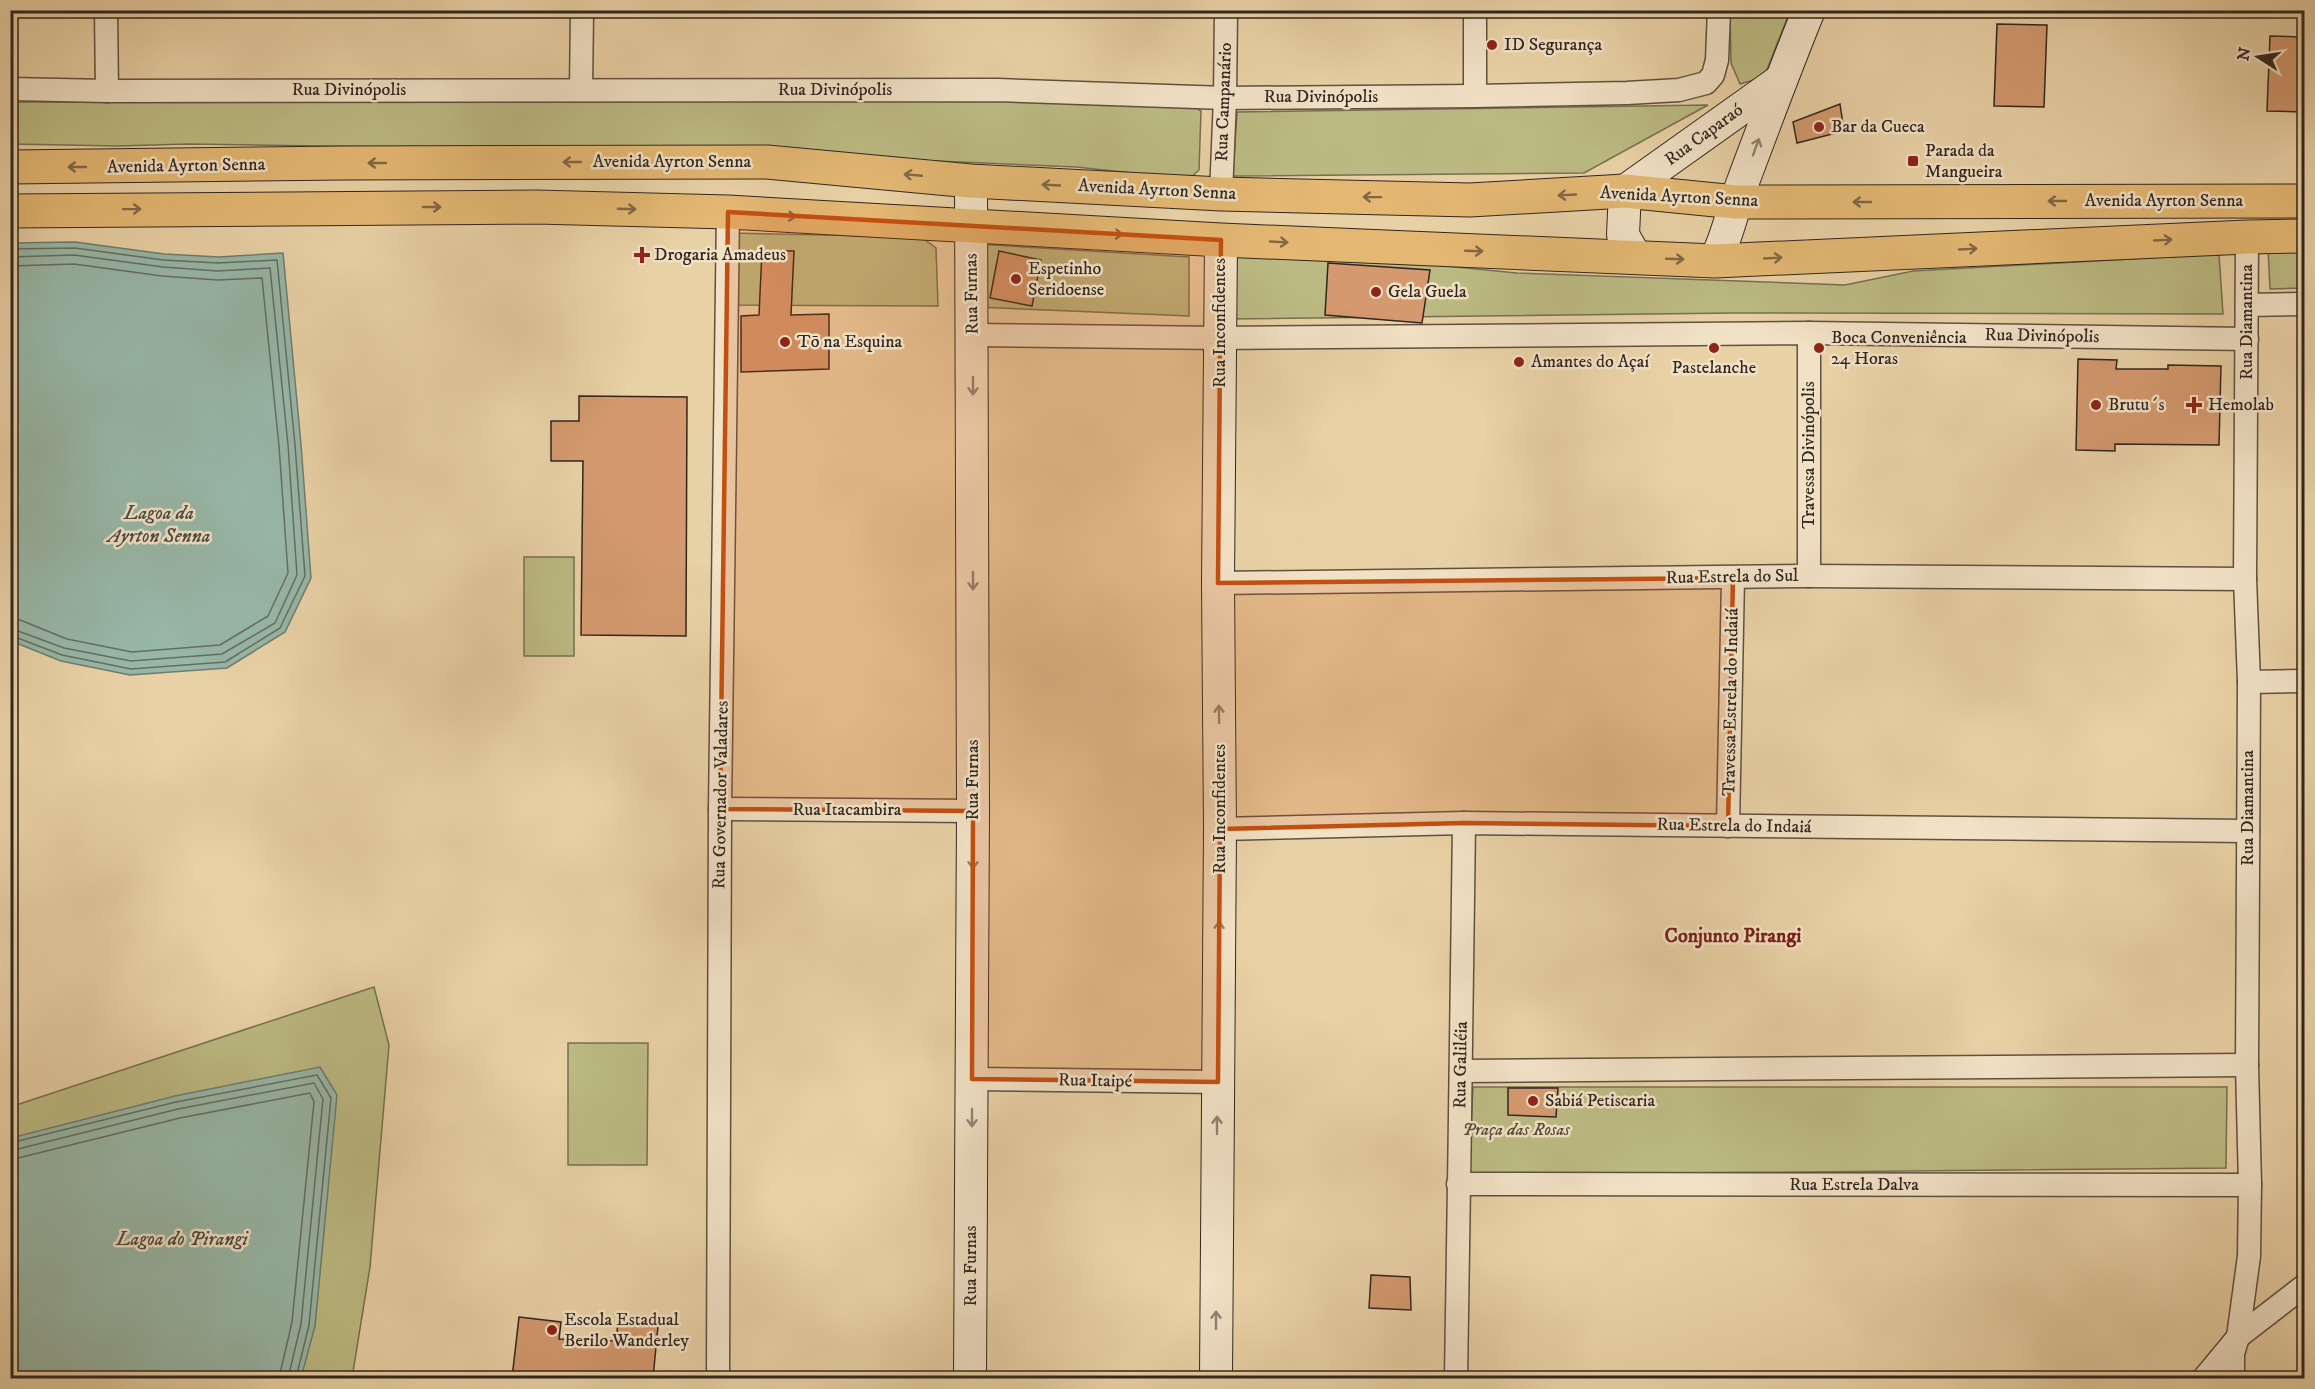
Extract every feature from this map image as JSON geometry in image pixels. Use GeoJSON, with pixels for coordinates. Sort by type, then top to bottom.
{"type":"FeatureCollection","features":[{"type":"Feature","properties":{"kind":"main road","name":"Avenida Ayrton Senna"},"geometry":{"type":"LineString","coordinates":[[10,167],[767,162],[971,181],[1221,194],[1470,200],[1625,192],[1736,202],[2304,201]]}},
{"type":"Feature","properties":{"kind":"main road","name":"Avenida Ayrton Senna"},"geometry":{"type":"LineString","coordinates":[[10,211],[536,207],[728,212],[1221,240],[1715,261],[2304,236]]}},
{"type":"Feature","properties":{"kind":"street"},"geometry":{"type":"LineString","coordinates":[[106,10],[106,91]]}},
{"type":"Feature","properties":{"kind":"street"},"geometry":{"type":"LineString","coordinates":[[581,90],[582,10]]}},
{"type":"Feature","properties":{"kind":"street","name":"Rua Campanário"},"geometry":{"type":"LineString","coordinates":[[1221,194],[1226,10]]}},
{"type":"Feature","properties":{"kind":"street"},"geometry":{"type":"LineString","coordinates":[[1475,10],[1475,96]]}},
{"type":"Feature","properties":{"kind":"street","name":"Rua Divinópolis"},"geometry":{"type":"LineString","coordinates":[[10,89],[106,91],[998,90],[1225,98],[1475,96],[1659,91],[1695,87],[1706,83],[1713,75],[1717,60],[1719,10]]}},
{"type":"Feature","properties":{"kind":"street","name":"Rua Caparaó"},"geometry":{"type":"LineString","coordinates":[[1715,261],[1809,10]]}},
{"type":"Feature","properties":{"kind":"street","name":"Rua Caparaó"},"geometry":{"type":"LineString","coordinates":[[1625,192],[1781,80]]}},
{"type":"Feature","properties":{"kind":"street","name":"Rua Furnas"},"geometry":{"type":"LineString","coordinates":[[970,1378],[973,811],[971,181]]}},
{"type":"Feature","properties":{"kind":"street"},"geometry":{"type":"LineString","coordinates":[[1625,192],[1623,235],[1636,258]]}},
{"type":"Feature","properties":{"kind":"street","name":"Rua Governador Valadares"},"geometry":{"type":"LineString","coordinates":[[717,1378],[720,809],[728,212]]}},
{"type":"Feature","properties":{"kind":"street","name":"Rua Diamantina"},"geometry":{"type":"LineString","coordinates":[[2233,1378],[2233,1354],[2238,1336],[2249,1257],[2250,1185],[2247,1065],[2249,682],[2245,579],[2247,237]]}},
{"type":"Feature","properties":{"kind":"street","name":"Rua Inconfidentes"},"geometry":{"type":"LineString","coordinates":[[1215,1378],[1220,829],[1218,583],[1221,240]]}},
{"type":"Feature","properties":{"kind":"street"},"geometry":{"type":"LineString","coordinates":[[2247,305],[2304,304]]}},
{"type":"Feature","properties":{"kind":"street","name":"Rua Divinópolis"},"geometry":{"type":"LineString","coordinates":[[973,335],[1220,338],[1809,333],[2247,339]]}},
{"type":"Feature","properties":{"kind":"street","name":"Travessa Divinópolis"},"geometry":{"type":"LineString","coordinates":[[1809,333],[1809,576]]}},
{"type":"Feature","properties":{"kind":"street","name":"Rua Estrela do Sul"},"geometry":{"type":"LineString","coordinates":[[1218,583],[1809,576],[2245,579]]}},
{"type":"Feature","properties":{"kind":"street","name":"Travessa Estrela do Indaiá"},"geometry":{"type":"LineString","coordinates":[[1728,826],[1734,578]]}},
{"type":"Feature","properties":{"kind":"street"},"geometry":{"type":"LineString","coordinates":[[2249,682],[2304,681]]}},
{"type":"Feature","properties":{"kind":"street","name":"Rua Itacambira"},"geometry":{"type":"LineString","coordinates":[[720,809],[973,811]]}},
{"type":"Feature","properties":{"kind":"street","name":"Rua Estrela do Indaiá"},"geometry":{"type":"LineString","coordinates":[[1220,829],[1464,823],[2248,831]]}},
{"type":"Feature","properties":{"kind":"street","name":"Rua Galiléia"},"geometry":{"type":"LineString","coordinates":[[1456,1378],[1464,823]]}},
{"type":"Feature","properties":{"kind":"street"},"geometry":{"type":"LineString","coordinates":[[1462,1071],[2247,1065]]}},
{"type":"Feature","properties":{"kind":"street","name":"Rua Itaipé"},"geometry":{"type":"LineString","coordinates":[[972,1079],[1218,1082]]}},
{"type":"Feature","properties":{"kind":"street","name":"Rua Estrela Dalva"},"geometry":{"type":"LineString","coordinates":[[1458,1184],[2250,1185]]}},
{"type":"Feature","properties":{"kind":"street"},"geometry":{"type":"LineString","coordinates":[[2204,1378],[2238,1336],[2304,1286]]}},
{"type":"Feature","properties":{"kind":"highlighted area"},"geometry":{"type":"Polygon","coordinates":[[[728,212],[1221,240],[1218,583],[1733,578],[1728,826],[1464,823],[1220,829],[1218,1082],[972,1079],[973,811],[720,809],[728,212]]]}},
{"type":"Feature","properties":{"kind":"green space"},"geometry":{"type":"Polygon","coordinates":[[[1730,11],[1790,11],[1764,77],[1740,84],[1731,63],[1730,11]]]}},
{"type":"Feature","properties":{"kind":"green space"},"geometry":{"type":"Polygon","coordinates":[[[1001,97],[1193,106],[1201,111],[1199,170],[1189,179],[1076,167],[727,152],[188,144],[118,146],[11,144],[11,102],[590,102],[1001,97]]]}},
{"type":"Feature","properties":{"kind":"green space"},"geometry":{"type":"Polygon","coordinates":[[[1708,105],[1584,173],[1233,176],[1237,112],[1708,105]]]}},
{"type":"Feature","properties":{"kind":"green space"},"geometry":{"type":"Polygon","coordinates":[[[729,233],[921,237],[936,248],[938,306],[736,305],[729,233]]]}},
{"type":"Feature","properties":{"kind":"green space"},"geometry":{"type":"Polygon","coordinates":[[[976,244],[1189,257],[1189,316],[974,307],[976,244]]]}},
{"type":"Feature","properties":{"kind":"green space"},"geometry":{"type":"Polygon","coordinates":[[[1231,245],[1517,273],[1845,285],[1913,271],[2219,254],[2223,314],[1733,313],[1228,319],[1231,245]]]}},
{"type":"Feature","properties":{"kind":"green space"},"geometry":{"type":"Polygon","coordinates":[[[2268,248],[2304,248],[2304,288],[2270,289],[2268,248]]]}},
{"type":"Feature","properties":{"kind":"green space"},"geometry":{"type":"Polygon","coordinates":[[[524,557],[574,557],[574,656],[524,656],[524,557]]]}},
{"type":"Feature","properties":{"kind":"green space","name":"Lagoa do Pirangi"},"geometry":{"type":"Polygon","coordinates":[[[374,987],[389,1045],[370,1267],[352,1378],[11,1378],[10,1107],[374,987]]]}},
{"type":"Feature","properties":{"kind":"green space"},"geometry":{"type":"Polygon","coordinates":[[[568,1043],[648,1043],[647,1165],[568,1165],[568,1043]]]}},
{"type":"Feature","properties":{"kind":"green space","name":"Praça das Rosas"},"geometry":{"type":"Polygon","coordinates":[[[1473,1087],[2227,1087],[2226,1168],[1469,1175],[1473,1087]]]}},
{"type":"Feature","properties":{"kind":"water","name":"Lagoa da Ayrton Senna"},"geometry":{"type":"Polygon","coordinates":[[[75,242],[164,254],[219,257],[283,253],[311,578],[285,632],[227,668],[130,675],[61,661],[11,641],[11,243],[75,242]]]}},
{"type":"Feature","properties":{"kind":"water","name":"Lagoa do Pirangi"},"geometry":{"type":"Polygon","coordinates":[[[320,1067],[337,1095],[315,1326],[301,1378],[11,1378],[11,1138],[175,1096],[320,1067]]]}},
{"type":"Feature","properties":{"kind":"building"},"geometry":{"type":"Polygon","coordinates":[[[1997,24],[2047,25],[2044,107],[1994,106],[1997,24]]]}},
{"type":"Feature","properties":{"kind":"building"},"geometry":{"type":"Polygon","coordinates":[[[2270,36],[2304,37],[2304,112],[2267,111],[2270,36]]]}},
{"type":"Feature","properties":{"kind":"building","name":"Bar da Cueca"},"geometry":{"type":"Polygon","coordinates":[[[1840,104],[1844,131],[1797,143],[1793,122],[1840,104]]]}},
{"type":"Feature","properties":{"kind":"building","name":"Tō na Esquina"},"geometry":{"type":"Polygon","coordinates":[[[762,251],[794,251],[791,315],[829,314],[829,369],[741,372],[741,316],[759,315],[762,251]]]}},
{"type":"Feature","properties":{"kind":"building","name":"Espetinho Seridoense"},"geometry":{"type":"Polygon","coordinates":[[[999,251],[1041,260],[1032,306],[990,298],[999,251]]]}},
{"type":"Feature","properties":{"kind":"building","name":"Gela Guela"},"geometry":{"type":"Polygon","coordinates":[[[1328,263],[1430,270],[1422,323],[1325,315],[1328,263]]]}},
{"type":"Feature","properties":{"kind":"building"},"geometry":{"type":"Polygon","coordinates":[[[2078,359],[2117,360],[2116,369],[2168,369],[2168,365],[2221,366],[2219,445],[2115,444],[2115,451],[2076,450],[2078,359]]]}},
{"type":"Feature","properties":{"kind":"building"},"geometry":{"type":"Polygon","coordinates":[[[579,396],[687,397],[686,636],[581,635],[583,461],[551,461],[551,421],[579,421],[579,396]]]}},
{"type":"Feature","properties":{"kind":"building","name":"Sabiá Petiscaria"},"geometry":{"type":"Polygon","coordinates":[[[1508,1088],[1558,1088],[1556,1117],[1508,1115],[1508,1088]]]}},
{"type":"Feature","properties":{"kind":"building"},"geometry":{"type":"Polygon","coordinates":[[[1371,1275],[1410,1277],[1411,1310],[1369,1308],[1371,1275]]]}},
{"type":"Feature","properties":{"kind":"building"},"geometry":{"type":"Polygon","coordinates":[[[519,1317],[561,1322],[559,1339],[616,1341],[618,1322],[658,1326],[653,1378],[512,1378],[519,1317]]]}},
{"type":"Feature","properties":{"kind":"place","name":"ID Segurança"},"geometry":{"type":"Point","coordinates":[1492,45]}},
{"type":"Feature","properties":{"kind":"place","name":"Bar da Cueca"},"geometry":{"type":"Point","coordinates":[1819,127]}},
{"type":"Feature","properties":{"kind":"place","name":"Parada da Mangueira"},"geometry":{"type":"Point","coordinates":[1913,161]}},
{"type":"Feature","properties":{"kind":"place","name":"Drogaria Amadeus"},"geometry":{"type":"Point","coordinates":[642,255]}},
{"type":"Feature","properties":{"kind":"place","name":"Espetinho Seridoense"},"geometry":{"type":"Point","coordinates":[1016,279]}},
{"type":"Feature","properties":{"kind":"place","name":"Gela Guela"},"geometry":{"type":"Point","coordinates":[1376,292]}},
{"type":"Feature","properties":{"kind":"place","name":"Tō na Esquina"},"geometry":{"type":"Point","coordinates":[785,342]}},
{"type":"Feature","properties":{"kind":"place","name":"Pastelanche"},"geometry":{"type":"Point","coordinates":[1714,348]}},
{"type":"Feature","properties":{"kind":"place","name":"Boca Conveniência 24 Horas"},"geometry":{"type":"Point","coordinates":[1819,348]}},
{"type":"Feature","properties":{"kind":"place","name":"Amantes do Açaí"},"geometry":{"type":"Point","coordinates":[1519,362]}},
{"type":"Feature","properties":{"kind":"place","name":"Brutu´s"},"geometry":{"type":"Point","coordinates":[2096,405]}},
{"type":"Feature","properties":{"kind":"place","name":"Hemolab"},"geometry":{"type":"Point","coordinates":[2194,405]}},
{"type":"Feature","properties":{"kind":"place","name":"Sabiá Petiscaria"},"geometry":{"type":"Point","coordinates":[1533,1101]}},
{"type":"Feature","properties":{"kind":"place","name":"Escola Estadual Berilo Wanderley"},"geometry":{"type":"Point","coordinates":[552,1330]}},
{"type":"Feature","properties":{"kind":"district","name":"Conjunto Pirangi"},"geometry":{"type":"Point","coordinates":[1733,936]}}]}
